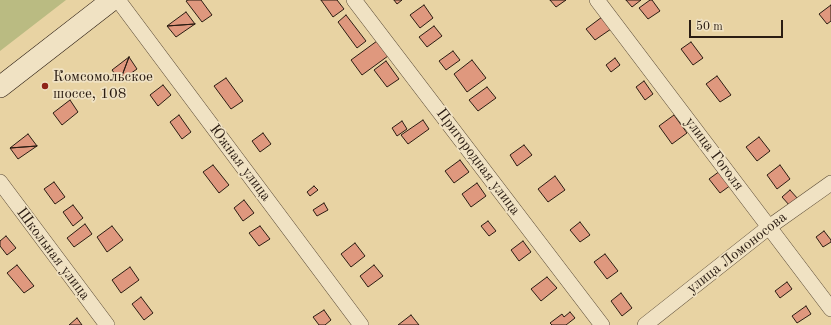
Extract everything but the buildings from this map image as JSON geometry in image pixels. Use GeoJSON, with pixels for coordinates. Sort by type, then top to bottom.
{"type":"FeatureCollection","features":[{"type":"Feature","properties":{"kind":"main road"},"geometry":{"type":"LineString","coordinates":[[0,88],[112,0]]}},
{"type":"Feature","properties":{"kind":"street","name":"Южная улица"},"geometry":{"type":"LineString","coordinates":[[118,0],[361,325]]}},
{"type":"Feature","properties":{"kind":"street","name":"Пригородная улица"},"geometry":{"type":"LineString","coordinates":[[354,0],[602,325]]}},
{"type":"Feature","properties":{"kind":"street","name":"улица Гоголя"},"geometry":{"type":"LineString","coordinates":[[597,0],[831,309]]}},
{"type":"Feature","properties":{"kind":"street","name":"Школьная улица"},"geometry":{"type":"LineString","coordinates":[[0,182],[107,325]]}},
{"type":"Feature","properties":{"kind":"street","name":"улица Ломоносова"},"geometry":{"type":"LineString","coordinates":[[645,325],[769,227],[831,183]]}},
{"type":"Feature","properties":{"kind":"green space"},"geometry":{"type":"Polygon","coordinates":[[[0,0],[66,0],[0,51],[0,0]]]}},
{"type":"Feature","properties":{"kind":"place","name":"Комсомольское шоссе, 108"},"geometry":{"type":"Point","coordinates":[45,86]}}]}
